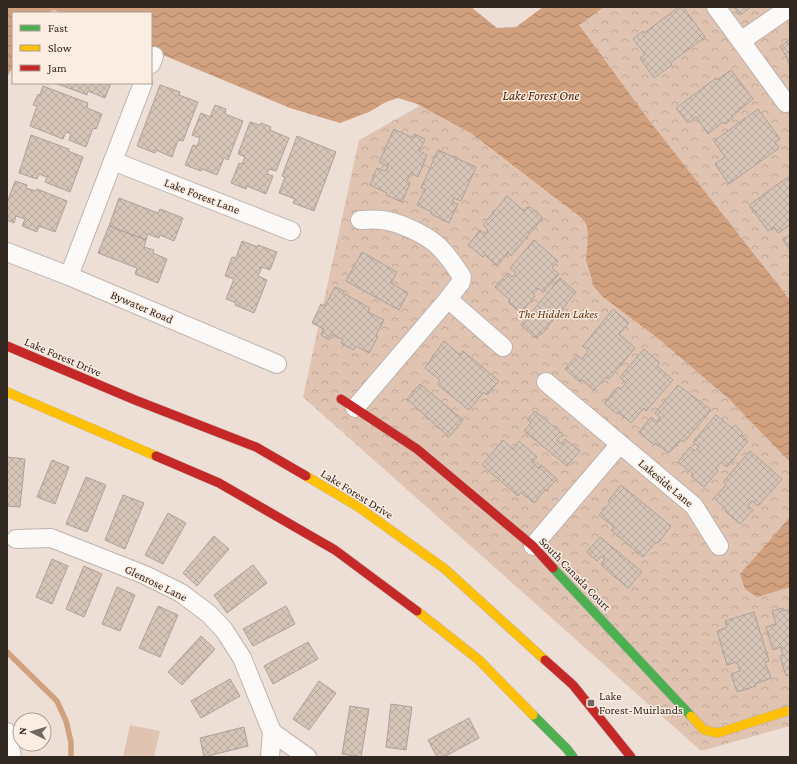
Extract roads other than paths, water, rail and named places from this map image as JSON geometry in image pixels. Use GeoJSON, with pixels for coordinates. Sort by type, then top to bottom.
{"type":"FeatureCollection","features":[{"type":"Feature","properties":{"kind":"main road","name":"Lake Forest Drive"},"geometry":{"type":"LineString","coordinates":[[7,346],[135,400],[256,447],[357,506],[445,569],[567,679],[631,757]]}},
{"type":"Feature","properties":{"kind":"main road"},"geometry":{"type":"LineString","coordinates":[[7,392],[219,483],[335,550],[428,619],[479,660],[567,749],[573,757]]}},
{"type":"Feature","properties":{"kind":"main road","name":"South Canada Court"},"geometry":{"type":"LineString","coordinates":[[348,404],[417,449],[533,546],[704,730],[718,732],[790,710]]}},
{"type":"Feature","properties":{"kind":"street"},"geometry":{"type":"LineString","coordinates":[[716,7],[786,103]]}},
{"type":"Feature","properties":{"kind":"street"},"geometry":{"type":"LineString","coordinates":[[741,41],[790,7]]}},
{"type":"Feature","properties":{"kind":"street"},"geometry":{"type":"LineString","coordinates":[[69,276],[143,84]]}},
{"type":"Feature","properties":{"kind":"street","name":"Lake Forest Lane"},"geometry":{"type":"LineString","coordinates":[[113,161],[292,231]]}},
{"type":"Feature","properties":{"kind":"street"},"geometry":{"type":"LineString","coordinates":[[348,404],[448,299],[461,282],[462,277],[449,257],[428,237],[397,224],[382,220],[360,220]]}},
{"type":"Feature","properties":{"kind":"street","name":"Bywater Road"},"geometry":{"type":"LineString","coordinates":[[7,252],[69,276],[276,364]]}},
{"type":"Feature","properties":{"kind":"street"},"geometry":{"type":"LineString","coordinates":[[448,299],[503,347]]}},
{"type":"Feature","properties":{"kind":"street","name":"Lakeside Lane"},"geometry":{"type":"LineString","coordinates":[[546,382],[694,506],[719,546]]}},
{"type":"Feature","properties":{"kind":"street"},"geometry":{"type":"LineString","coordinates":[[533,546],[620,444]]}},
{"type":"Feature","properties":{"kind":"street","name":"Glenrose Lane"},"geometry":{"type":"LineString","coordinates":[[16,539],[51,538],[145,576],[181,593],[209,614],[227,636],[242,658],[272,732],[270,757]]}},
{"type":"Feature","properties":{"kind":"street"},"geometry":{"type":"LineString","coordinates":[[7,732],[12,757]]}},
{"type":"Feature","properties":{"kind":"street"},"geometry":{"type":"LineString","coordinates":[[272,732],[307,757]]}},
{"type":"Feature","properties":{"kind":"water","name":"Lake Forest One"},"geometry":{"type":"Polygon","coordinates":[[[7,7],[471,7],[497,28],[516,27],[543,7],[604,7],[579,25],[648,119],[790,300],[790,462],[729,399],[659,339],[603,297],[594,287],[586,260],[588,238],[587,226],[583,219],[471,133],[417,104],[398,98],[386,102],[369,112],[340,123],[290,108],[152,50],[152,12],[59,12],[54,10],[49,12],[12,12],[12,69],[7,77],[7,7]]]}},
{"type":"Feature","properties":{"kind":"water"},"geometry":{"type":"Polygon","coordinates":[[[790,517],[790,587],[757,597],[745,589],[740,574],[790,517]]]}},
{"type":"Feature","properties":{"kind":"waterway"},"geometry":{"type":"LineString","coordinates":[[7,652],[57,701],[66,721],[71,742],[71,757]]}},
{"type":"Feature","properties":{"kind":"place","name":"Lake Forest-Muirlands"},"geometry":{"type":"Point","coordinates":[591,703]}},
{"type":"Feature","properties":{"kind":"park label","name":"The Hidden Lakes"},"geometry":{"type":"Point","coordinates":[558,314]}}]}
